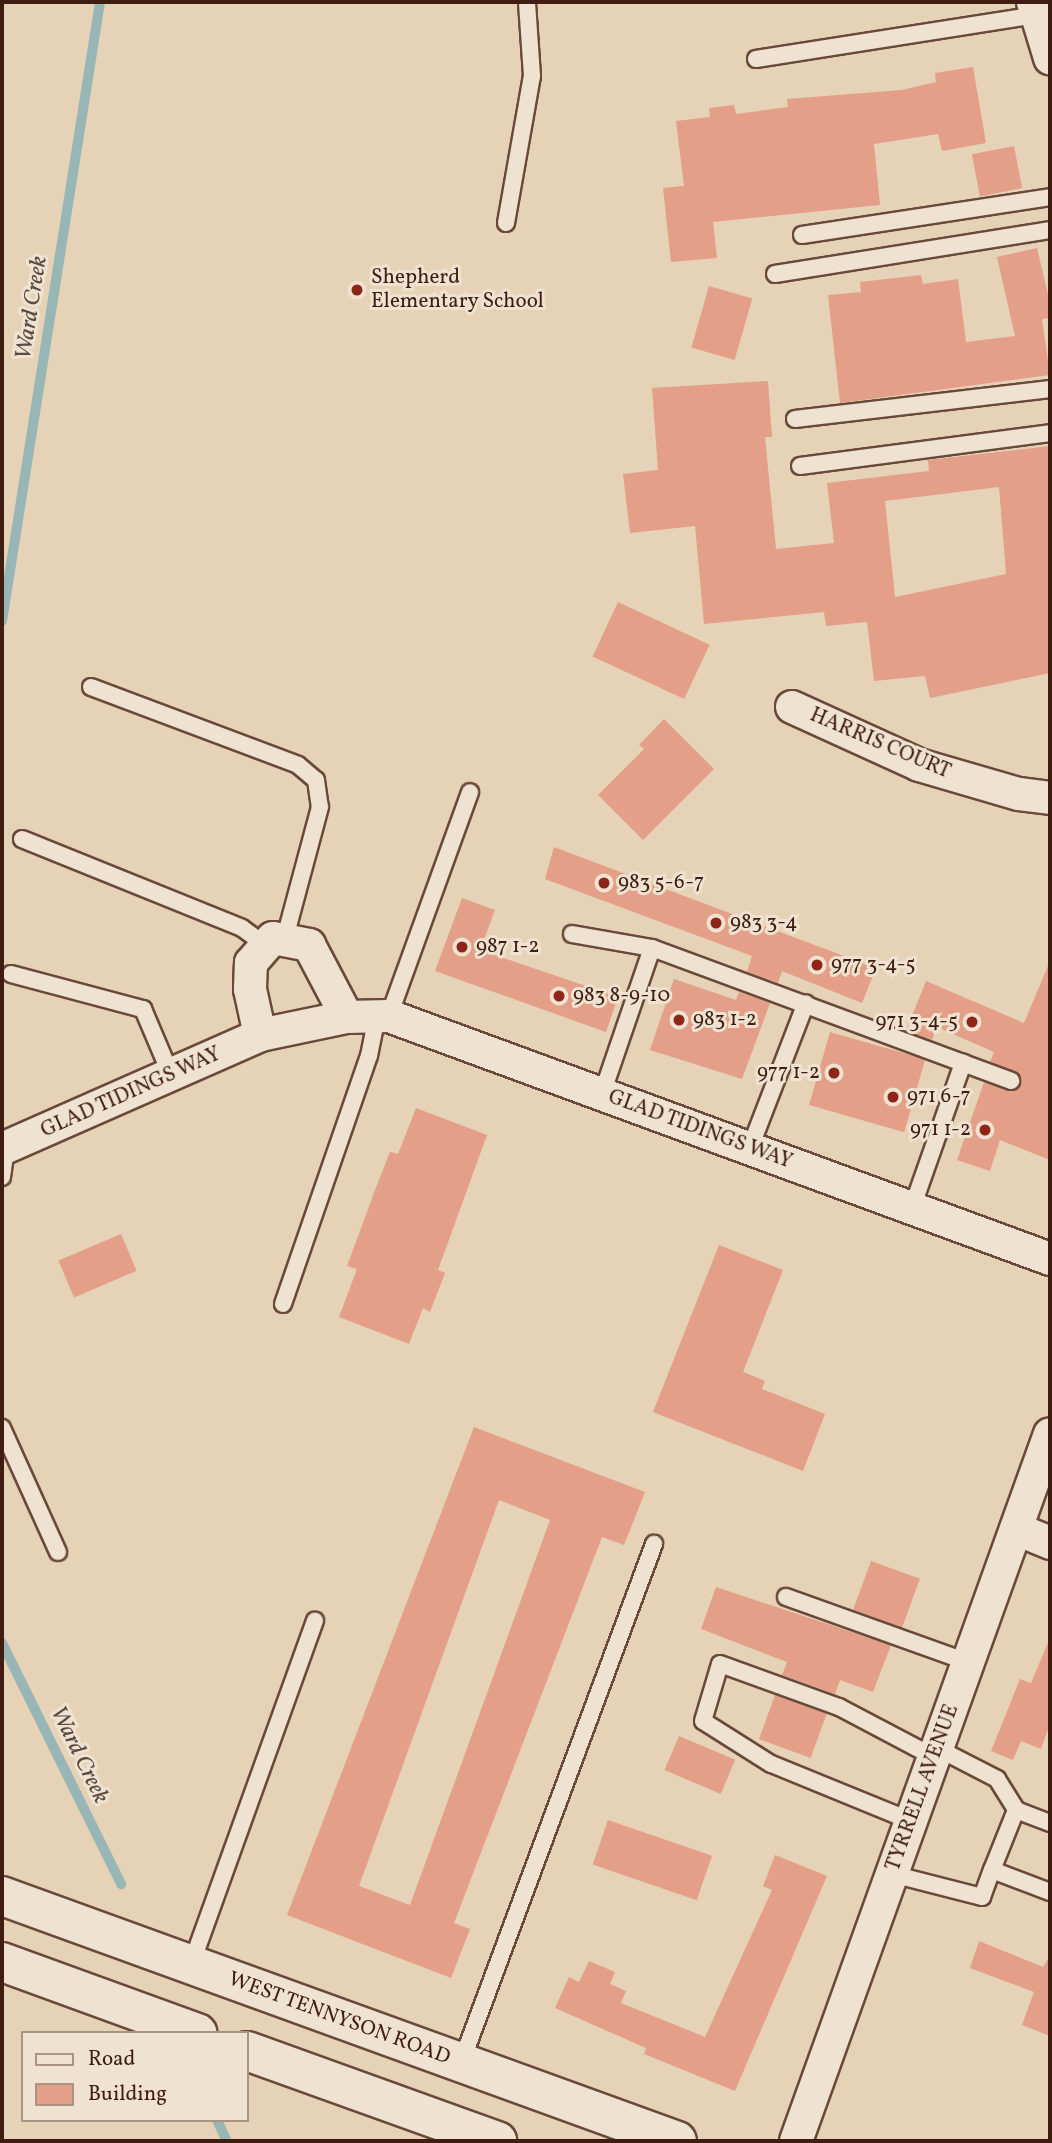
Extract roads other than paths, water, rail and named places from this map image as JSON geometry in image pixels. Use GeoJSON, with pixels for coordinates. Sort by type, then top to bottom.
{"type":"FeatureCollection","features":[{"type":"Feature","properties":{"kind":"main road","name":"WEST TENNYSON ROAD"},"geometry":{"type":"LineString","coordinates":[[2,1896],[677,2141]]}},
{"type":"Feature","properties":{"kind":"main road"},"geometry":{"type":"LineString","coordinates":[[2,1962],[192,2031]]}},
{"type":"Feature","properties":{"kind":"main road"},"geometry":{"type":"LineString","coordinates":[[248,2051],[496,2141]]}},
{"type":"Feature","properties":{"kind":"street"},"geometry":{"type":"LineString","coordinates":[[1035,8],[1050,58]]}},
{"type":"Feature","properties":{"kind":"street","name":"HARRIS COURT"},"geometry":{"type":"LineString","coordinates":[[792,707],[919,765],[1019,794],[1050,798]]}},
{"type":"Feature","properties":{"kind":"street"},"geometry":{"type":"LineString","coordinates":[[260,1035],[250,989],[251,963],[275,941],[309,945],[371,1016]]}},
{"type":"Feature","properties":{"kind":"street","name":"GLAD TIDINGS WAY"},"geometry":{"type":"LineString","coordinates":[[3,1158],[171,1075],[260,1035],[371,1016],[602,1094],[1050,1259]]}},
{"type":"Feature","properties":{"kind":"street","name":"TYRRELL AVENUE"},"geometry":{"type":"LineString","coordinates":[[796,2141],[1050,1434]]}},
{"type":"Feature","properties":{"kind":"street"},"geometry":{"type":"LineString","coordinates":[[1016,1529],[1050,1543]]}},
{"type":"Feature","properties":{"kind":"lane"},"geometry":{"type":"LineString","coordinates":[[506,223],[532,76],[527,2]]}},
{"type":"Feature","properties":{"kind":"lane"},"geometry":{"type":"LineString","coordinates":[[756,59],[1035,8]]}},
{"type":"Feature","properties":{"kind":"lane"},"geometry":{"type":"LineString","coordinates":[[802,235],[1050,197]]}},
{"type":"Feature","properties":{"kind":"lane"},"geometry":{"type":"LineString","coordinates":[[775,274],[1050,230]]}},
{"type":"Feature","properties":{"kind":"lane"},"geometry":{"type":"LineString","coordinates":[[795,419],[1050,389]]}},
{"type":"Feature","properties":{"kind":"lane"},"geometry":{"type":"LineString","coordinates":[[800,466],[1050,433]]}},
{"type":"Feature","properties":{"kind":"lane"},"geometry":{"type":"LineString","coordinates":[[23,839],[275,941],[320,807],[316,780],[298,765],[91,687]]}},
{"type":"Feature","properties":{"kind":"lane"},"geometry":{"type":"LineString","coordinates":[[283,1304],[369,1056],[371,1016],[470,792]]}},
{"type":"Feature","properties":{"kind":"lane"},"geometry":{"type":"LineString","coordinates":[[572,934],[652,948],[1011,1081]]}},
{"type":"Feature","properties":{"kind":"lane"},"geometry":{"type":"LineString","coordinates":[[602,1094],[652,948]]}},
{"type":"Feature","properties":{"kind":"lane"},"geometry":{"type":"LineString","coordinates":[[11,974],[143,1009],[171,1075]]}},
{"type":"Feature","properties":{"kind":"lane"},"geometry":{"type":"LineString","coordinates":[[750,1148],[806,1003]]}},
{"type":"Feature","properties":{"kind":"lane"},"geometry":{"type":"LineString","coordinates":[[912,1208],[963,1063]]}},
{"type":"Feature","properties":{"kind":"lane"},"geometry":{"type":"LineString","coordinates":[[2,1428],[58,1552]]}},
{"type":"Feature","properties":{"kind":"lane"},"geometry":{"type":"LineString","coordinates":[[461,2063],[654,1544]]}},
{"type":"Feature","properties":{"kind":"lane"},"geometry":{"type":"LineString","coordinates":[[786,1597],[968,1662]]}},
{"type":"Feature","properties":{"kind":"lane"},"geometry":{"type":"LineString","coordinates":[[191,1965],[315,1622]]}},
{"type":"Feature","properties":{"kind":"lane"},"geometry":{"type":"LineString","coordinates":[[911,1821],[771,1764],[704,1721],[720,1664],[839,1707],[997,1779],[1016,1810],[1050,1823]]}},
{"type":"Feature","properties":{"kind":"lane"},"geometry":{"type":"LineString","coordinates":[[892,1874],[982,1897],[1016,1810]]}},
{"type":"Feature","properties":{"kind":"lane"},"geometry":{"type":"LineString","coordinates":[[992,1870],[1050,1892]]}},
{"type":"Feature","properties":{"kind":"waterway","name":"Ward Creek"},"geometry":{"type":"LineString","coordinates":[[2,621],[100,2]]}},
{"type":"Feature","properties":{"kind":"waterway","name":"Ward Creek"},"geometry":{"type":"LineString","coordinates":[[2,1643],[121,1884]]}},
{"type":"Feature","properties":{"kind":"waterway","name":"Ward Creek"},"geometry":{"type":"LineString","coordinates":[[218,2122],[227,2141]]}},
{"type":"Feature","properties":{"kind":"place","name":"Shepherd Elementary School"},"geometry":{"type":"Point","coordinates":[357,290]}},
{"type":"Feature","properties":{"kind":"place","name":"983 5-6-7"},"geometry":{"type":"Point","coordinates":[604,883]}},
{"type":"Feature","properties":{"kind":"place","name":"983 3-4"},"geometry":{"type":"Point","coordinates":[716,923]}},
{"type":"Feature","properties":{"kind":"place","name":"987 1-2"},"geometry":{"type":"Point","coordinates":[462,947]}},
{"type":"Feature","properties":{"kind":"place","name":"977 3-4-5"},"geometry":{"type":"Point","coordinates":[817,965]}},
{"type":"Feature","properties":{"kind":"place","name":"983 8-9-10"},"geometry":{"type":"Point","coordinates":[559,996]}},
{"type":"Feature","properties":{"kind":"place","name":"983 1-2"},"geometry":{"type":"Point","coordinates":[679,1020]}},
{"type":"Feature","properties":{"kind":"place","name":"971 3-4-5"},"geometry":{"type":"Point","coordinates":[972,1022]}},
{"type":"Feature","properties":{"kind":"place","name":"977 1-2"},"geometry":{"type":"Point","coordinates":[834,1073]}},
{"type":"Feature","properties":{"kind":"place","name":"971 6-7"},"geometry":{"type":"Point","coordinates":[893,1097]}},
{"type":"Feature","properties":{"kind":"place","name":"971 1-2"},"geometry":{"type":"Point","coordinates":[985,1130]}}]}
